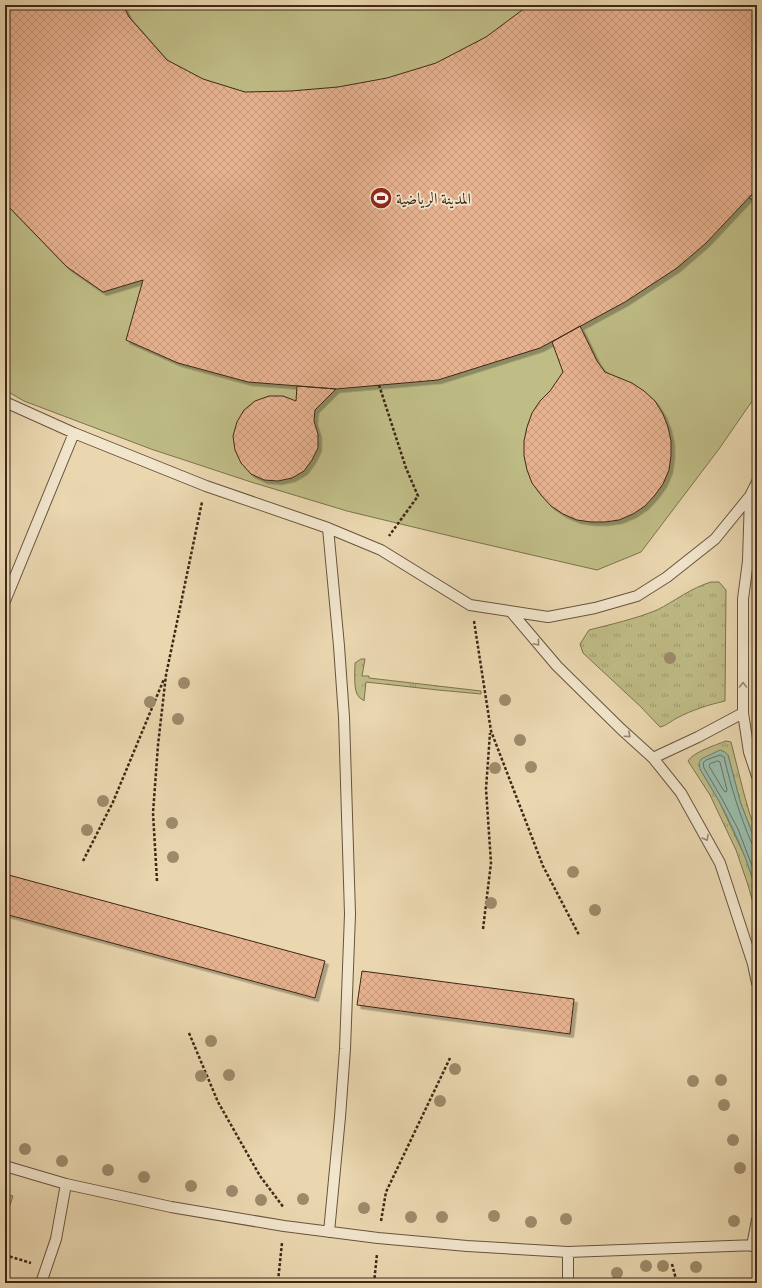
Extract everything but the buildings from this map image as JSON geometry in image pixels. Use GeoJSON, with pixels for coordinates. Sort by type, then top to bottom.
{"type":"FeatureCollection","features":[{"type":"Feature","properties":{"kind":"lane"},"geometry":{"type":"LineString","coordinates":[[5,402],[74,433],[206,486],[328,528],[381,550],[470,605],[548,617],[595,608],[637,596],[667,577],[715,539],[750,496],[757,482]]}},
{"type":"Feature","properties":{"kind":"lane"},"geometry":{"type":"LineString","coordinates":[[5,601],[74,433]]}},
{"type":"Feature","properties":{"kind":"lane"},"geometry":{"type":"LineString","coordinates":[[750,496],[748,561],[743,599],[743,713],[749,752],[757,776]]}},
{"type":"Feature","properties":{"kind":"lane"},"geometry":{"type":"LineString","coordinates":[[328,528],[340,646],[344,717],[350,914],[345,1049],[329,1232]]}},
{"type":"Feature","properties":{"kind":"lane"},"geometry":{"type":"LineString","coordinates":[[512,612],[557,666],[621,730],[653,758],[680,793],[720,863],[755,964],[757,982]]}},
{"type":"Feature","properties":{"kind":"lane"},"geometry":{"type":"LineString","coordinates":[[653,758],[743,713]]}},
{"type":"Feature","properties":{"kind":"lane"},"geometry":{"type":"LineString","coordinates":[[5,1166],[66,1184],[171,1207],[329,1232],[467,1246],[568,1252],[755,1246],[757,1220]]}},
{"type":"Feature","properties":{"kind":"lane"},"geometry":{"type":"LineString","coordinates":[[41,1283],[56,1239],[66,1184]]}},
{"type":"Feature","properties":{"kind":"lane"},"geometry":{"type":"LineString","coordinates":[[568,1252],[568,1283]]}},
{"type":"Feature","properties":{"kind":"path"},"geometry":{"type":"LineString","coordinates":[[379,385],[406,468],[418,496],[391,532],[381,550]]}},
{"type":"Feature","properties":{"kind":"path"},"geometry":{"type":"LineString","coordinates":[[157,881],[153,813],[158,745],[166,675],[206,486]]}},
{"type":"Feature","properties":{"kind":"path"},"geometry":{"type":"LineString","coordinates":[[470,605],[491,731],[543,866],[579,935]]}},
{"type":"Feature","properties":{"kind":"path"},"geometry":{"type":"LineString","coordinates":[[83,861],[113,802],[166,675]]}},
{"type":"Feature","properties":{"kind":"path"},"geometry":{"type":"LineString","coordinates":[[483,929],[491,863],[486,789],[491,731]]}},
{"type":"Feature","properties":{"kind":"path"},"geometry":{"type":"LineString","coordinates":[[189,1033],[218,1102],[260,1176],[284,1208],[284,1226],[278,1281]]}},
{"type":"Feature","properties":{"kind":"path"},"geometry":{"type":"LineString","coordinates":[[374,1283],[378,1238],[386,1192],[450,1058]]}},
{"type":"Feature","properties":{"kind":"path"},"geometry":{"type":"LineString","coordinates":[[5,1255],[45,1268]]}},
{"type":"Feature","properties":{"kind":"green space","name":"المدينة الرياضية"},"geometry":{"type":"Polygon","coordinates":[[[5,5],[757,5],[757,394],[719,449],[641,552],[597,570],[347,511],[251,482],[151,449],[24,401],[5,390],[5,5]]]}},
{"type":"Feature","properties":{"kind":"green space"},"geometry":{"type":"Polygon","coordinates":[[[711,582],[719,582],[726,590],[725,701],[694,710],[660,727],[640,706],[583,653],[580,644],[589,630],[632,619],[657,610],[690,591],[711,582]]]}},
{"type":"Feature","properties":{"kind":"green space"},"geometry":{"type":"Polygon","coordinates":[[[361,659],[365,659],[362,676],[481,691],[481,694],[366,682],[364,701],[357,694],[355,686],[355,663],[361,659]]]}},
{"type":"Feature","properties":{"kind":"green space"},"geometry":{"type":"Polygon","coordinates":[[[726,741],[731,742],[750,815],[757,832],[757,846],[740,801],[728,755],[700,769],[719,801],[746,859],[757,893],[757,917],[736,850],[710,795],[688,761],[700,752],[726,741]]]}},
{"type":"Feature","properties":{"kind":"green space"},"geometry":{"type":"Polygon","coordinates":[[[5,1194],[13,1196],[5,1220],[5,1194]]]}},
{"type":"Feature","properties":{"kind":"water"},"geometry":{"type":"Polygon","coordinates":[[[720,750],[728,755],[740,801],[757,846],[757,893],[750,869],[736,835],[719,801],[700,769],[699,763],[701,759],[720,750]]]}},
{"type":"Feature","properties":{"kind":"place","name":"المدينة الرياضية"},"geometry":{"type":"Point","coordinates":[381,198]}}]}
